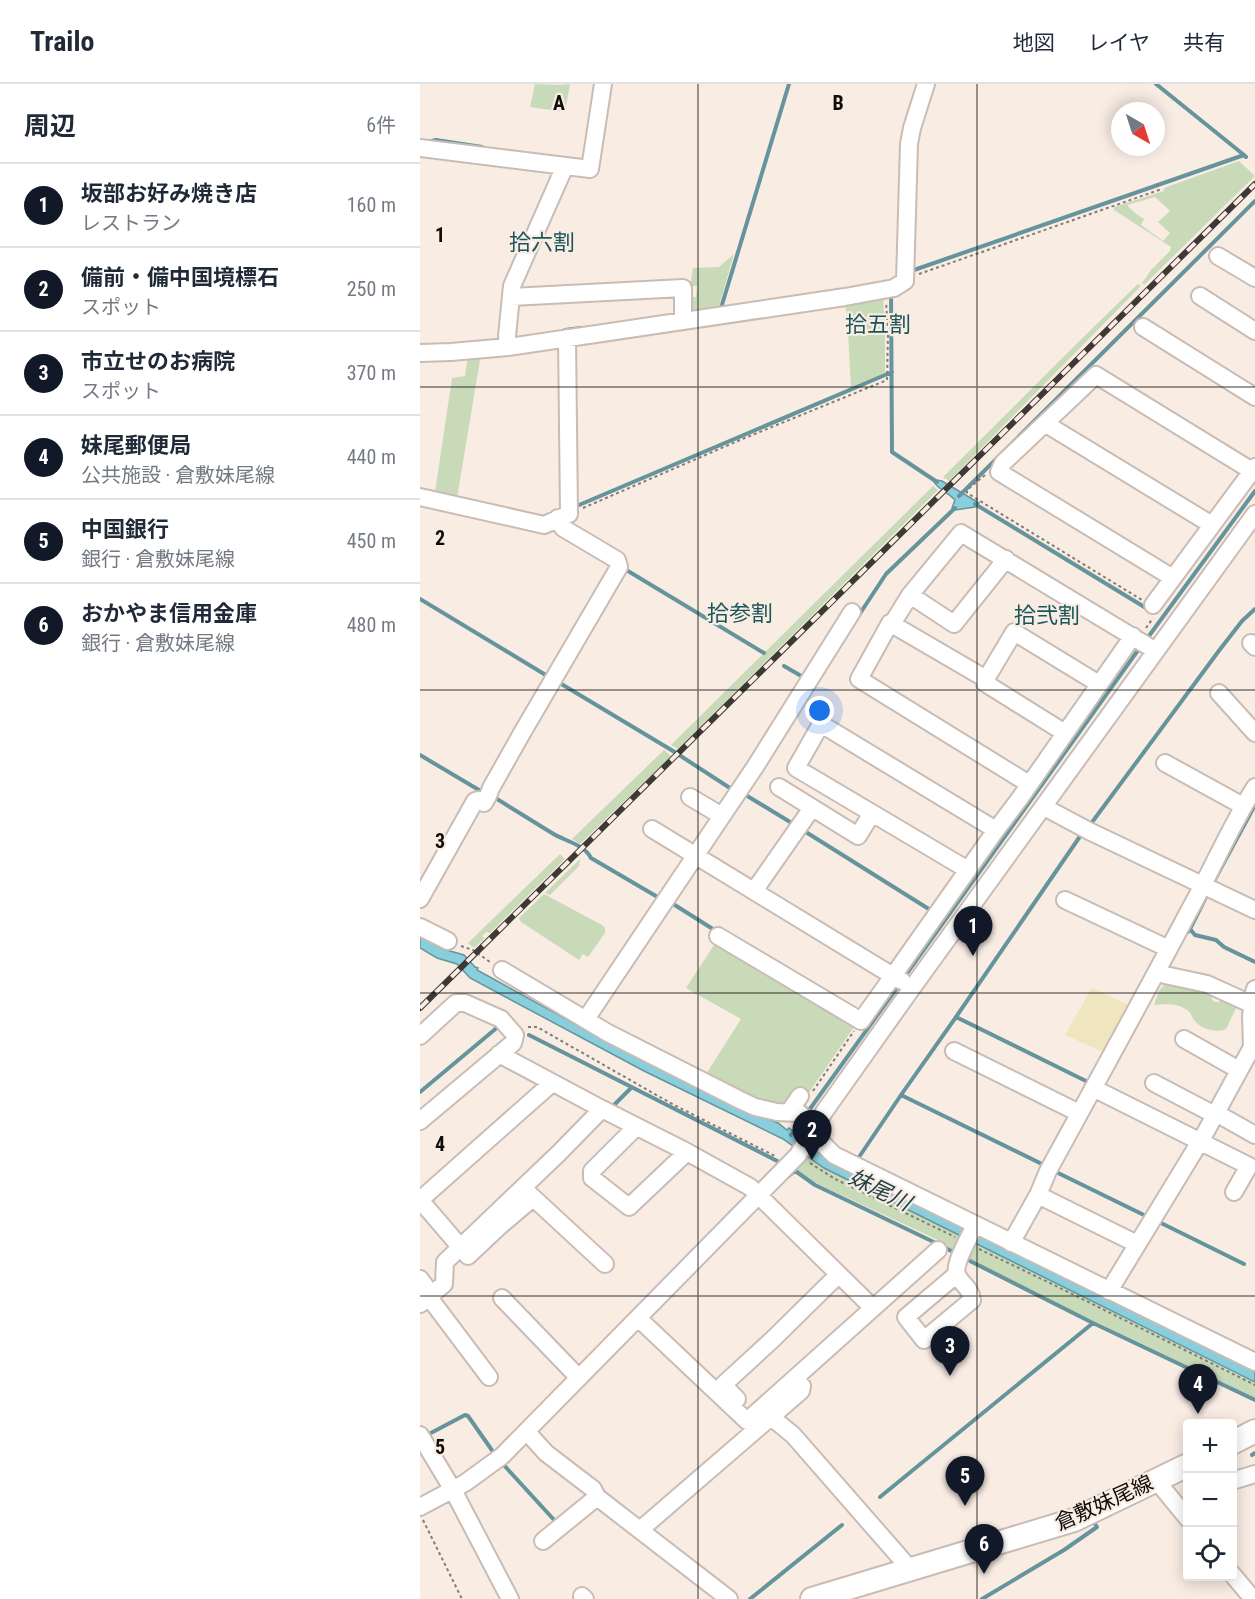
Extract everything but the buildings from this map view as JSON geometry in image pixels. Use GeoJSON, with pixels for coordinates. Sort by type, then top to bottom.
{"type":"FeatureCollection","features":[{"type":"Feature","properties":{"kind":"main road"},"geometry":{"type":"LineString","coordinates":[[1237,1441],[1255,1431]]}},
{"type":"Feature","properties":{"kind":"main road","name":"倉敷妹尾線"},"geometry":{"type":"LineString","coordinates":[[812,1599],[1074,1520],[1183,1467]]}},
{"type":"Feature","properties":{"kind":"street"},"geometry":{"type":"LineString","coordinates":[[420,147],[590,169],[603,84]]}},
{"type":"Feature","properties":{"kind":"street"},"geometry":{"type":"LineString","coordinates":[[420,352],[451,352],[508,342],[567,338],[683,316],[845,297],[893,286],[909,144],[926,84]]}},
{"type":"Feature","properties":{"kind":"street"},"geometry":{"type":"LineString","coordinates":[[508,342],[512,286],[515,276],[565,166]]}},
{"type":"Feature","properties":{"kind":"street"},"geometry":{"type":"LineString","coordinates":[[1218,256],[1255,278]]}},
{"type":"Feature","properties":{"kind":"street"},"geometry":{"type":"LineString","coordinates":[[511,297],[683,288],[683,316]]}},
{"type":"Feature","properties":{"kind":"street"},"geometry":{"type":"LineString","coordinates":[[1200,296],[1255,331]]}},
{"type":"Feature","properties":{"kind":"street"},"geometry":{"type":"LineString","coordinates":[[1143,327],[1255,397]]}},
{"type":"Feature","properties":{"kind":"street"},"geometry":{"type":"LineString","coordinates":[[420,899],[475,801],[485,798],[491,788],[619,567],[617,560],[563,528],[560,516],[567,338]]}},
{"type":"Feature","properties":{"kind":"street"},"geometry":{"type":"LineString","coordinates":[[1153,611],[1173,578],[1253,469],[1096,375],[1003,463],[999,472],[1173,578]]}},
{"type":"Feature","properties":{"kind":"street"},"geometry":{"type":"LineString","coordinates":[[1046,424],[1212,525]]}},
{"type":"Feature","properties":{"kind":"street"},"geometry":{"type":"LineString","coordinates":[[420,497],[544,525],[560,516]]}},
{"type":"Feature","properties":{"kind":"street"},"geometry":{"type":"LineString","coordinates":[[718,936],[861,1022],[902,982],[1144,643],[1255,514]]}},
{"type":"Feature","properties":{"kind":"street"},"geometry":{"type":"LineString","coordinates":[[1144,643],[961,533],[910,596],[892,624],[890,623],[859,679],[1032,802],[1255,910]]}},
{"type":"Feature","properties":{"kind":"street"},"geometry":{"type":"LineString","coordinates":[[910,596],[954,624],[1006,559]]}},
{"type":"Feature","properties":{"kind":"street"},"geometry":{"type":"LineString","coordinates":[[586,1019],[723,816],[852,612]]}},
{"type":"Feature","properties":{"kind":"street"},"geometry":{"type":"LineString","coordinates":[[892,624],[986,679],[986,683],[1065,733]]}},
{"type":"Feature","properties":{"kind":"street"},"geometry":{"type":"LineString","coordinates":[[986,679],[1014,632],[1099,684]]}},
{"type":"Feature","properties":{"kind":"street"},"geometry":{"type":"LineString","coordinates":[[420,1507],[465,1483],[530,1435],[579,1378],[762,1198],[802,1135],[824,1112],[968,870],[996,830],[1032,802],[1065,733],[1099,684],[1144,643]]}},
{"type":"Feature","properties":{"kind":"street"},"geometry":{"type":"LineString","coordinates":[[1219,693],[1255,733]]}},
{"type":"Feature","properties":{"kind":"street"},"geometry":{"type":"LineString","coordinates":[[968,870],[796,768],[821,724],[996,830]]}},
{"type":"Feature","properties":{"kind":"street"},"geometry":{"type":"LineString","coordinates":[[1165,763],[1243,806]]}},
{"type":"Feature","properties":{"kind":"street"},"geometry":{"type":"LineString","coordinates":[[779,787],[858,836],[872,813]]}},
{"type":"Feature","properties":{"kind":"street"},"geometry":{"type":"LineString","coordinates":[[1011,1243],[1079,1113],[1097,1090],[1161,973],[1169,949],[1208,887],[1243,806],[1255,787]]}},
{"type":"Feature","properties":{"kind":"street"},"geometry":{"type":"LineString","coordinates":[[690,797],[723,816]]}},
{"type":"Feature","properties":{"kind":"street"},"geometry":{"type":"LineString","coordinates":[[754,891],[812,808]]}},
{"type":"Feature","properties":{"kind":"street"},"geometry":{"type":"LineString","coordinates":[[652,829],[902,982]]}},
{"type":"Feature","properties":{"kind":"street"},"geometry":{"type":"LineString","coordinates":[[1065,900],[1169,949]]}},
{"type":"Feature","properties":{"kind":"street"},"geometry":{"type":"LineString","coordinates":[[420,927],[448,941]]}},
{"type":"Feature","properties":{"kind":"street"},"geometry":{"type":"LineString","coordinates":[[502,970],[608,1033],[740,1100],[755,1107],[777,1112],[802,1135],[971,1235],[1011,1243],[1255,1362]]}},
{"type":"Feature","properties":{"kind":"street"},"geometry":{"type":"LineString","coordinates":[[1109,1291],[1200,1142],[1253,1048],[1254,997],[1161,973]]}},
{"type":"Feature","properties":{"kind":"street"},"geometry":{"type":"LineString","coordinates":[[420,1036],[456,1003],[465,1003],[501,1019],[515,1035],[513,1043],[420,1121]]}},
{"type":"Feature","properties":{"kind":"street"},"geometry":{"type":"LineString","coordinates":[[1184,1039],[1239,1070]]}},
{"type":"Feature","properties":{"kind":"street"},"geometry":{"type":"LineString","coordinates":[[954,1051],[1079,1113]]}},
{"type":"Feature","properties":{"kind":"street"},"geometry":{"type":"LineString","coordinates":[[499,1054],[750,1187],[838,1275],[894,1308],[902,1318],[957,1274]]}},
{"type":"Feature","properties":{"kind":"street"},"geometry":{"type":"LineString","coordinates":[[552,1083],[420,1200],[468,1256],[501,1225],[602,1109]]}},
{"type":"Feature","properties":{"kind":"street"},"geometry":{"type":"LineString","coordinates":[[1154,1083],[1255,1135]]}},
{"type":"Feature","properties":{"kind":"street"},"geometry":{"type":"LineString","coordinates":[[1097,1090],[1249,1166],[1234,1192]]}},
{"type":"Feature","properties":{"kind":"street"},"geometry":{"type":"LineString","coordinates":[[800,1096],[802,1135]]}},
{"type":"Feature","properties":{"kind":"street"},"geometry":{"type":"LineString","coordinates":[[636,1127],[592,1171],[592,1178],[629,1207],[687,1152]]}},
{"type":"Feature","properties":{"kind":"street"},"geometry":{"type":"LineString","coordinates":[[528,1193],[605,1264]]}},
{"type":"Feature","properties":{"kind":"street"},"geometry":{"type":"LineString","coordinates":[[1038,1195],[1137,1244]]}},
{"type":"Feature","properties":{"kind":"street"},"geometry":{"type":"LineString","coordinates":[[906,1317],[924,1340],[972,1300],[971,1293],[957,1274],[956,1266],[971,1235]]}},
{"type":"Feature","properties":{"kind":"street"},"geometry":{"type":"LineString","coordinates":[[463,1250],[445,1262],[444,1284],[425,1291],[489,1377]]}},
{"type":"Feature","properties":{"kind":"street"},"geometry":{"type":"LineString","coordinates":[[640,1529],[792,1391],[938,1250]]}},
{"type":"Feature","properties":{"kind":"street"},"geometry":{"type":"LineString","coordinates":[[758,1422],[723,1385],[838,1275]]}},
{"type":"Feature","properties":{"kind":"street"},"geometry":{"type":"LineString","coordinates":[[502,1298],[579,1378]]}},
{"type":"Feature","properties":{"kind":"street"},"geometry":{"type":"LineString","coordinates":[[638,1318],[758,1422],[793,1435],[911,1570]]}},
{"type":"Feature","properties":{"kind":"street"},"geometry":{"type":"LineString","coordinates":[[420,1435],[453,1490],[510,1599]]}},
{"type":"Feature","properties":{"kind":"street"},"geometry":{"type":"LineString","coordinates":[[530,1435],[546,1453],[593,1490],[597,1497],[729,1599]]}},
{"type":"Feature","properties":{"kind":"street"},"geometry":{"type":"LineString","coordinates":[[1237,1480],[1255,1474]]}},
{"type":"Feature","properties":{"kind":"street"},"geometry":{"type":"LineString","coordinates":[[1156,1480],[1179,1497]]}},
{"type":"Feature","properties":{"kind":"street"},"geometry":{"type":"LineString","coordinates":[[543,1541],[597,1497]]}},
{"type":"Feature","properties":{"kind":"street"},"geometry":{"type":"LineString","coordinates":[[1237,1579],[1253,1599]]}},
{"type":"Feature","properties":{"kind":"path"},"geometry":{"type":"LineString","coordinates":[[560,516],[887,380],[893,286],[1150,194],[1159,190],[1157,183]]}},
{"type":"Feature","properties":{"kind":"path"},"geometry":{"type":"LineString","coordinates":[[1001,468],[994,467],[966,492],[1153,611],[1144,643]]}},
{"type":"Feature","properties":{"kind":"path"},"geometry":{"type":"LineString","coordinates":[[448,941],[473,950],[502,970]]}},
{"type":"Feature","properties":{"kind":"path"},"geometry":{"type":"LineString","coordinates":[[800,1096],[806,1100],[861,1022]]}},
{"type":"Feature","properties":{"kind":"path"},"geometry":{"type":"LineString","coordinates":[[515,1035],[530,1026],[537,1027],[674,1105],[802,1135],[835,1179],[971,1235],[1053,1283],[1255,1385]]}},
{"type":"Feature","properties":{"kind":"path"},"geometry":{"type":"LineString","coordinates":[[420,1514],[462,1599]]}},
{"type":"Feature","properties":{"kind":"green space"},"geometry":{"type":"Polygon","coordinates":[[[535,84],[570,84],[565,112],[530,107],[535,84]]]}},
{"type":"Feature","properties":{"kind":"green space"},"geometry":{"type":"Polygon","coordinates":[[[1239,161],[1255,176],[1144,285],[1142,283],[1151,270],[1170,251],[1171,247],[1114,210],[1114,207],[1164,191],[1164,188],[1239,161]],[[1155,197],[1127,205],[1144,219],[1141,225],[1163,241],[1170,233],[1158,222],[1170,211],[1155,197]]]}},
{"type":"Feature","properties":{"kind":"green space"},"geometry":{"type":"Polygon","coordinates":[[[734,254],[719,306],[689,309],[689,297],[696,297],[697,286],[690,286],[693,268],[719,267],[734,254]]]}},
{"type":"Feature","properties":{"kind":"green space"},"geometry":{"type":"Polygon","coordinates":[[[1138,284],[1141,286],[949,481],[943,477],[1089,332],[1138,284]]]}},
{"type":"Feature","properties":{"kind":"green space"},"geometry":{"type":"Polygon","coordinates":[[[883,294],[885,373],[851,387],[847,315],[844,301],[883,294]]]}},
{"type":"Feature","properties":{"kind":"green space"},"geometry":{"type":"Polygon","coordinates":[[[481,354],[457,498],[435,492],[452,378],[465,376],[468,355],[481,354]]]}},
{"type":"Feature","properties":{"kind":"green space"},"geometry":{"type":"Polygon","coordinates":[[[933,486],[938,490],[678,749],[671,745],[933,486]]]}},
{"type":"Feature","properties":{"kind":"green space"},"geometry":{"type":"Polygon","coordinates":[[[664,750],[671,756],[580,844],[572,839],[664,750]]]}},
{"type":"Feature","properties":{"kind":"green space"},"geometry":{"type":"Polygon","coordinates":[[[560,854],[565,859],[490,933],[486,932],[482,936],[485,938],[474,948],[468,943],[560,854]]]}},
{"type":"Feature","properties":{"kind":"green space"},"geometry":{"type":"Polygon","coordinates":[[[580,859],[579,866],[550,895],[545,893],[580,859]]]}},
{"type":"Feature","properties":{"kind":"green space"},"geometry":{"type":"Polygon","coordinates":[[[544,894],[605,928],[605,933],[588,957],[583,954],[579,960],[521,922],[519,918],[544,894]]]}},
{"type":"Feature","properties":{"kind":"green space"},"geometry":{"type":"Polygon","coordinates":[[[718,939],[856,1024],[808,1094],[798,1087],[784,1108],[753,1103],[703,1079],[741,1019],[686,988],[718,939]]]}},
{"type":"Feature","properties":{"kind":"green space"},"geometry":{"type":"Polygon","coordinates":[[[1167,983],[1210,991],[1212,1000],[1215,1002],[1219,1002],[1222,996],[1230,998],[1236,1008],[1226,1029],[1214,1031],[1202,1027],[1188,1011],[1180,1006],[1154,1005],[1159,990],[1167,983]]]}},
{"type":"Feature","properties":{"kind":"green space"},"geometry":{"type":"Polygon","coordinates":[[[812,1146],[828,1159],[1255,1368],[1255,1398],[1058,1304],[954,1251],[940,1241],[818,1184],[794,1168],[812,1146]]]}},
{"type":"Feature","properties":{"kind":"sand"},"geometry":{"type":"Polygon","coordinates":[[[1092,988],[1134,1008],[1108,1054],[1065,1035],[1092,988]]]}},
{"type":"Feature","properties":{"kind":"water"},"geometry":{"type":"Polygon","coordinates":[[[942,481],[979,503],[975,507],[955,510],[952,508],[955,500],[934,482],[942,481]]]}},
{"type":"Feature","properties":{"kind":"water","name":"妹尾川"},"geometry":{"type":"Polygon","coordinates":[[[420,935],[443,949],[464,955],[478,968],[477,970],[588,1031],[753,1113],[778,1123],[787,1130],[789,1128],[830,1159],[1255,1367],[1255,1382],[824,1168],[783,1139],[644,1071],[470,978],[457,964],[437,958],[420,948],[420,935]]]}},
{"type":"Feature","properties":{"kind":"waterway"},"geometry":{"type":"LineString","coordinates":[[721,308],[789,84]]}},
{"type":"Feature","properties":{"kind":"waterway"},"geometry":{"type":"LineString","coordinates":[[1156,84],[1244,155]]}},
{"type":"Feature","properties":{"kind":"waterway"},"geometry":{"type":"LineString","coordinates":[[427,142],[436,140],[482,147]]}},
{"type":"Feature","properties":{"kind":"waterway"},"geometry":{"type":"LineString","coordinates":[[914,270],[1244,155],[1246,157]]}},
{"type":"Feature","properties":{"kind":"waterway"},"geometry":{"type":"LineString","coordinates":[[959,496],[1255,201]]}},
{"type":"Feature","properties":{"kind":"waterway"},"geometry":{"type":"LineString","coordinates":[[891,292],[892,452],[937,482]]}},
{"type":"Feature","properties":{"kind":"waterway"},"geometry":{"type":"LineString","coordinates":[[565,330],[581,328]]}},
{"type":"Feature","properties":{"kind":"waterway"},"geometry":{"type":"LineString","coordinates":[[572,508],[892,372]]}},
{"type":"Feature","properties":{"kind":"waterway"},"geometry":{"type":"LineString","coordinates":[[1146,640],[1255,491]]}},
{"type":"Feature","properties":{"kind":"waterway"},"geometry":{"type":"LineString","coordinates":[[975,504],[1146,608]]}},
{"type":"Feature","properties":{"kind":"waterway"},"geometry":{"type":"LineString","coordinates":[[857,618],[886,574],[955,508]]}},
{"type":"Feature","properties":{"kind":"waterway"},"geometry":{"type":"LineString","coordinates":[[623,568],[764,653]]}},
{"type":"Feature","properties":{"kind":"waterway"},"geometry":{"type":"LineString","coordinates":[[420,599],[549,677]]}},
{"type":"Feature","properties":{"kind":"waterway"},"geometry":{"type":"LineString","coordinates":[[1090,825],[1218,652],[1242,621],[1255,609]]}},
{"type":"Feature","properties":{"kind":"waterway"},"geometry":{"type":"LineString","coordinates":[[905,976],[1141,646]]}},
{"type":"Feature","properties":{"kind":"waterway"},"geometry":{"type":"LineString","coordinates":[[784,666],[803,677]]}},
{"type":"Feature","properties":{"kind":"waterway"},"geometry":{"type":"LineString","coordinates":[[558,682],[733,790]]}},
{"type":"Feature","properties":{"kind":"waterway"},"geometry":{"type":"LineString","coordinates":[[420,755],[484,793]]}},
{"type":"Feature","properties":{"kind":"waterway"},"geometry":{"type":"LineString","coordinates":[[744,794],[795,825]]}},
{"type":"Feature","properties":{"kind":"waterway"},"geometry":{"type":"LineString","coordinates":[[492,796],[557,836],[584,849],[591,858],[661,899]]}},
{"type":"Feature","properties":{"kind":"waterway"},"geometry":{"type":"LineString","coordinates":[[1214,881],[1255,805]]}},
{"type":"Feature","properties":{"kind":"waterway"},"geometry":{"type":"LineString","coordinates":[[801,829],[932,911]]}},
{"type":"Feature","properties":{"kind":"waterway"},"geometry":{"type":"LineString","coordinates":[[857,1160],[1083,832]]}},
{"type":"Feature","properties":{"kind":"waterway"},"geometry":{"type":"LineString","coordinates":[[1184,935],[1189,931],[1208,893]]}},
{"type":"Feature","properties":{"kind":"waterway"},"geometry":{"type":"LineString","coordinates":[[670,902],[716,931]]}},
{"type":"Feature","properties":{"kind":"waterway"},"geometry":{"type":"LineString","coordinates":[[1190,929],[1195,935],[1216,940],[1224,947],[1255,962]]}},
{"type":"Feature","properties":{"kind":"waterway"},"geometry":{"type":"LineString","coordinates":[[807,1113],[899,985]]}},
{"type":"Feature","properties":{"kind":"waterway"},"geometry":{"type":"LineString","coordinates":[[956,1017],[1090,1083]]}},
{"type":"Feature","properties":{"kind":"waterway"},"geometry":{"type":"LineString","coordinates":[[420,1092],[499,1026]]}},
{"type":"Feature","properties":{"kind":"waterway"},"geometry":{"type":"LineString","coordinates":[[529,1035],[783,1164]]}},
{"type":"Feature","properties":{"kind":"waterway"},"geometry":{"type":"LineString","coordinates":[[614,1105],[631,1088]]}},
{"type":"Feature","properties":{"kind":"waterway"},"geometry":{"type":"LineString","coordinates":[[901,1095],[1046,1166]]}},
{"type":"Feature","properties":{"kind":"waterway"},"geometry":{"type":"LineString","coordinates":[[791,1135],[801,1122]]}},
{"type":"Feature","properties":{"kind":"waterway"},"geometry":{"type":"LineString","coordinates":[[794,1170],[815,1185],[953,1252]]}},
{"type":"Feature","properties":{"kind":"waterway"},"geometry":{"type":"LineString","coordinates":[[1052,1170],[1148,1217]]}},
{"type":"Feature","properties":{"kind":"waterway"},"geometry":{"type":"LineString","coordinates":[[786,1178],[795,1171]]}},
{"type":"Feature","properties":{"kind":"waterway"},"geometry":{"type":"LineString","coordinates":[[1157,1221],[1244,1264]]}},
{"type":"Feature","properties":{"kind":"waterway"},"geometry":{"type":"LineString","coordinates":[[970,1261],[1093,1323],[1255,1400]]}},
{"type":"Feature","properties":{"kind":"waterway"},"geometry":{"type":"LineString","coordinates":[[880,1497],[1093,1323]]}},
{"type":"Feature","properties":{"kind":"waterway"},"geometry":{"type":"LineString","coordinates":[[427,1435],[465,1415],[496,1456]]}},
{"type":"Feature","properties":{"kind":"waterway"},"geometry":{"type":"LineString","coordinates":[[501,1462],[557,1521]]}},
{"type":"Feature","properties":{"kind":"waterway"},"geometry":{"type":"LineString","coordinates":[[982,1599],[1064,1550],[1097,1527],[1095,1524]]}},
{"type":"Feature","properties":{"kind":"waterway"},"geometry":{"type":"LineString","coordinates":[[750,1599],[842,1525]]}},
{"type":"Feature","properties":{"kind":"railway"},"geometry":{"type":"LineString","coordinates":[[420,1008],[1255,184]]}},
{"type":"Feature","properties":{"kind":"place","name":"坂部お好み焼き店"},"geometry":{"type":"Point","coordinates":[973,956]}},
{"type":"Feature","properties":{"kind":"place","name":"備前・備中国境標石"},"geometry":{"type":"Point","coordinates":[812,1160]}},
{"type":"Feature","properties":{"kind":"place","name":"市立せのお病院"},"geometry":{"type":"Point","coordinates":[950,1376]}},
{"type":"Feature","properties":{"kind":"place","name":"妹尾郵便局"},"geometry":{"type":"Point","coordinates":[1198,1414]}},
{"type":"Feature","properties":{"kind":"place","name":"中国銀行"},"geometry":{"type":"Point","coordinates":[965,1506]}},
{"type":"Feature","properties":{"kind":"place","name":"おかやま信用金庫"},"geometry":{"type":"Point","coordinates":[984,1574]}},
{"type":"Feature","properties":{"kind":"district","name":"拾六割"},"geometry":{"type":"Point","coordinates":[542,242]}},
{"type":"Feature","properties":{"kind":"district","name":"拾五割"},"geometry":{"type":"Point","coordinates":[878,324]}},
{"type":"Feature","properties":{"kind":"district","name":"拾参割"},"geometry":{"type":"Point","coordinates":[740,613]}},
{"type":"Feature","properties":{"kind":"district","name":"拾弐割"},"geometry":{"type":"Point","coordinates":[1047,615]}}]}
